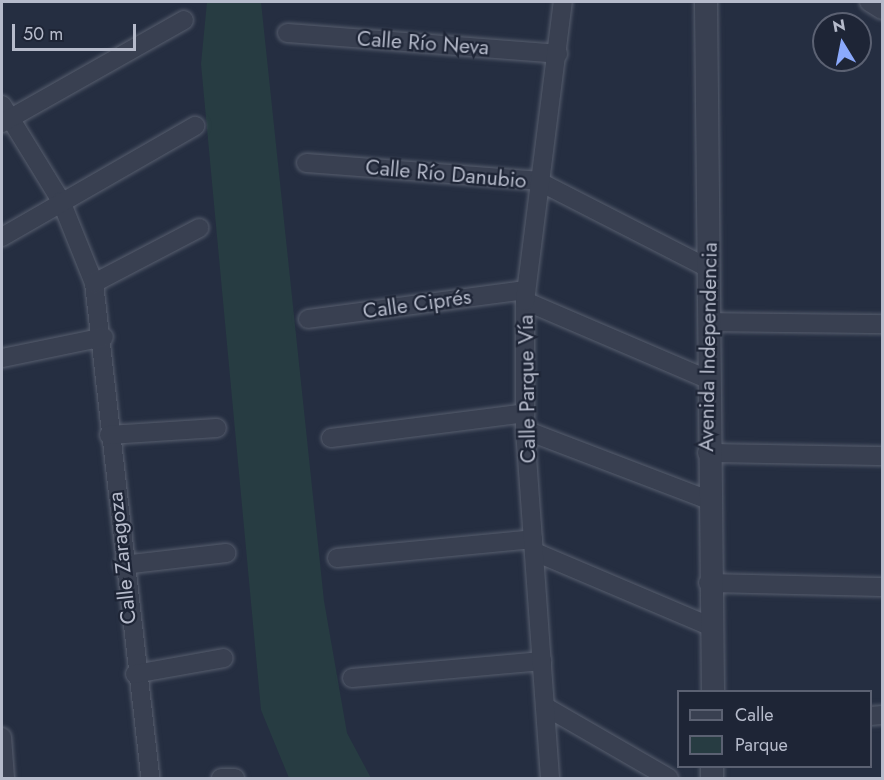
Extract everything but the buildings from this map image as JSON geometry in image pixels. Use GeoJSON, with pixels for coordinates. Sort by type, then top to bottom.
{"type":"FeatureCollection","features":[{"type":"Feature","properties":{"kind":"street","name":"Calle Parque Vía"},"geometry":{"type":"LineString","coordinates":[[550,778],[525,421],[525,295],[563,2]]}},
{"type":"Feature","properties":{"kind":"street","name":"Avenida Independencia"},"geometry":{"type":"LineString","coordinates":[[706,2],[710,269],[707,453],[708,583],[712,627],[713,690]]}},
{"type":"Feature","properties":{"kind":"street"},"geometry":{"type":"LineString","coordinates":[[869,2],[882,10]]}},
{"type":"Feature","properties":{"kind":"street"},"geometry":{"type":"LineString","coordinates":[[4,115],[184,20]]}},
{"type":"Feature","properties":{"kind":"street","name":"Calle Río Neva"},"geometry":{"type":"LineString","coordinates":[[287,33],[558,54]]}},
{"type":"Feature","properties":{"kind":"street","name":"Calle Zaragoza"},"geometry":{"type":"LineString","coordinates":[[4,115],[61,201],[94,283],[104,337],[109,435],[135,674],[150,778]]}},
{"type":"Feature","properties":{"kind":"street"},"geometry":{"type":"LineString","coordinates":[[2,237],[195,126]]}},
{"type":"Feature","properties":{"kind":"street","name":"Calle Río Danubio"},"geometry":{"type":"LineString","coordinates":[[306,163],[538,181],[710,269]]}},
{"type":"Feature","properties":{"kind":"street"},"geometry":{"type":"LineString","coordinates":[[94,283],[199,228]]}},
{"type":"Feature","properties":{"kind":"street"},"geometry":{"type":"LineString","coordinates":[[525,295],[709,380]]}},
{"type":"Feature","properties":{"kind":"street","name":"Calle Ciprés"},"geometry":{"type":"LineString","coordinates":[[308,319],[525,295]]}},
{"type":"Feature","properties":{"kind":"street"},"geometry":{"type":"LineString","coordinates":[[710,322],[882,324]]}},
{"type":"Feature","properties":{"kind":"street"},"geometry":{"type":"LineString","coordinates":[[2,358],[104,337]]}},
{"type":"Feature","properties":{"kind":"street"},"geometry":{"type":"LineString","coordinates":[[331,438],[525,421],[708,500]]}},
{"type":"Feature","properties":{"kind":"street"},"geometry":{"type":"LineString","coordinates":[[109,435],[218,428]]}},
{"type":"Feature","properties":{"kind":"street"},"geometry":{"type":"LineString","coordinates":[[707,453],[882,456]]}},
{"type":"Feature","properties":{"kind":"street"},"geometry":{"type":"LineString","coordinates":[[337,558],[534,546],[712,627]]}},
{"type":"Feature","properties":{"kind":"street"},"geometry":{"type":"LineString","coordinates":[[123,565],[226,553]]}},
{"type":"Feature","properties":{"kind":"street"},"geometry":{"type":"LineString","coordinates":[[708,583],[882,587]]}},
{"type":"Feature","properties":{"kind":"street"},"geometry":{"type":"LineString","coordinates":[[135,674],[224,658]]}},
{"type":"Feature","properties":{"kind":"street"},"geometry":{"type":"LineString","coordinates":[[352,678],[542,661]]}},
{"type":"Feature","properties":{"kind":"street"},"geometry":{"type":"LineString","coordinates":[[546,707],[669,778]]}},
{"type":"Feature","properties":{"kind":"street"},"geometry":{"type":"LineString","coordinates":[[2,737],[5,778]]}},
{"type":"Feature","properties":{"kind":"street"},"geometry":{"type":"LineString","coordinates":[[221,778],[235,778]]}},
{"type":"Feature","properties":{"kind":"green space"},"geometry":{"type":"Polygon","coordinates":[[[207,2],[261,2],[324,601],[347,733],[371,778],[289,778],[261,710],[201,64],[207,2]]]}}]}
